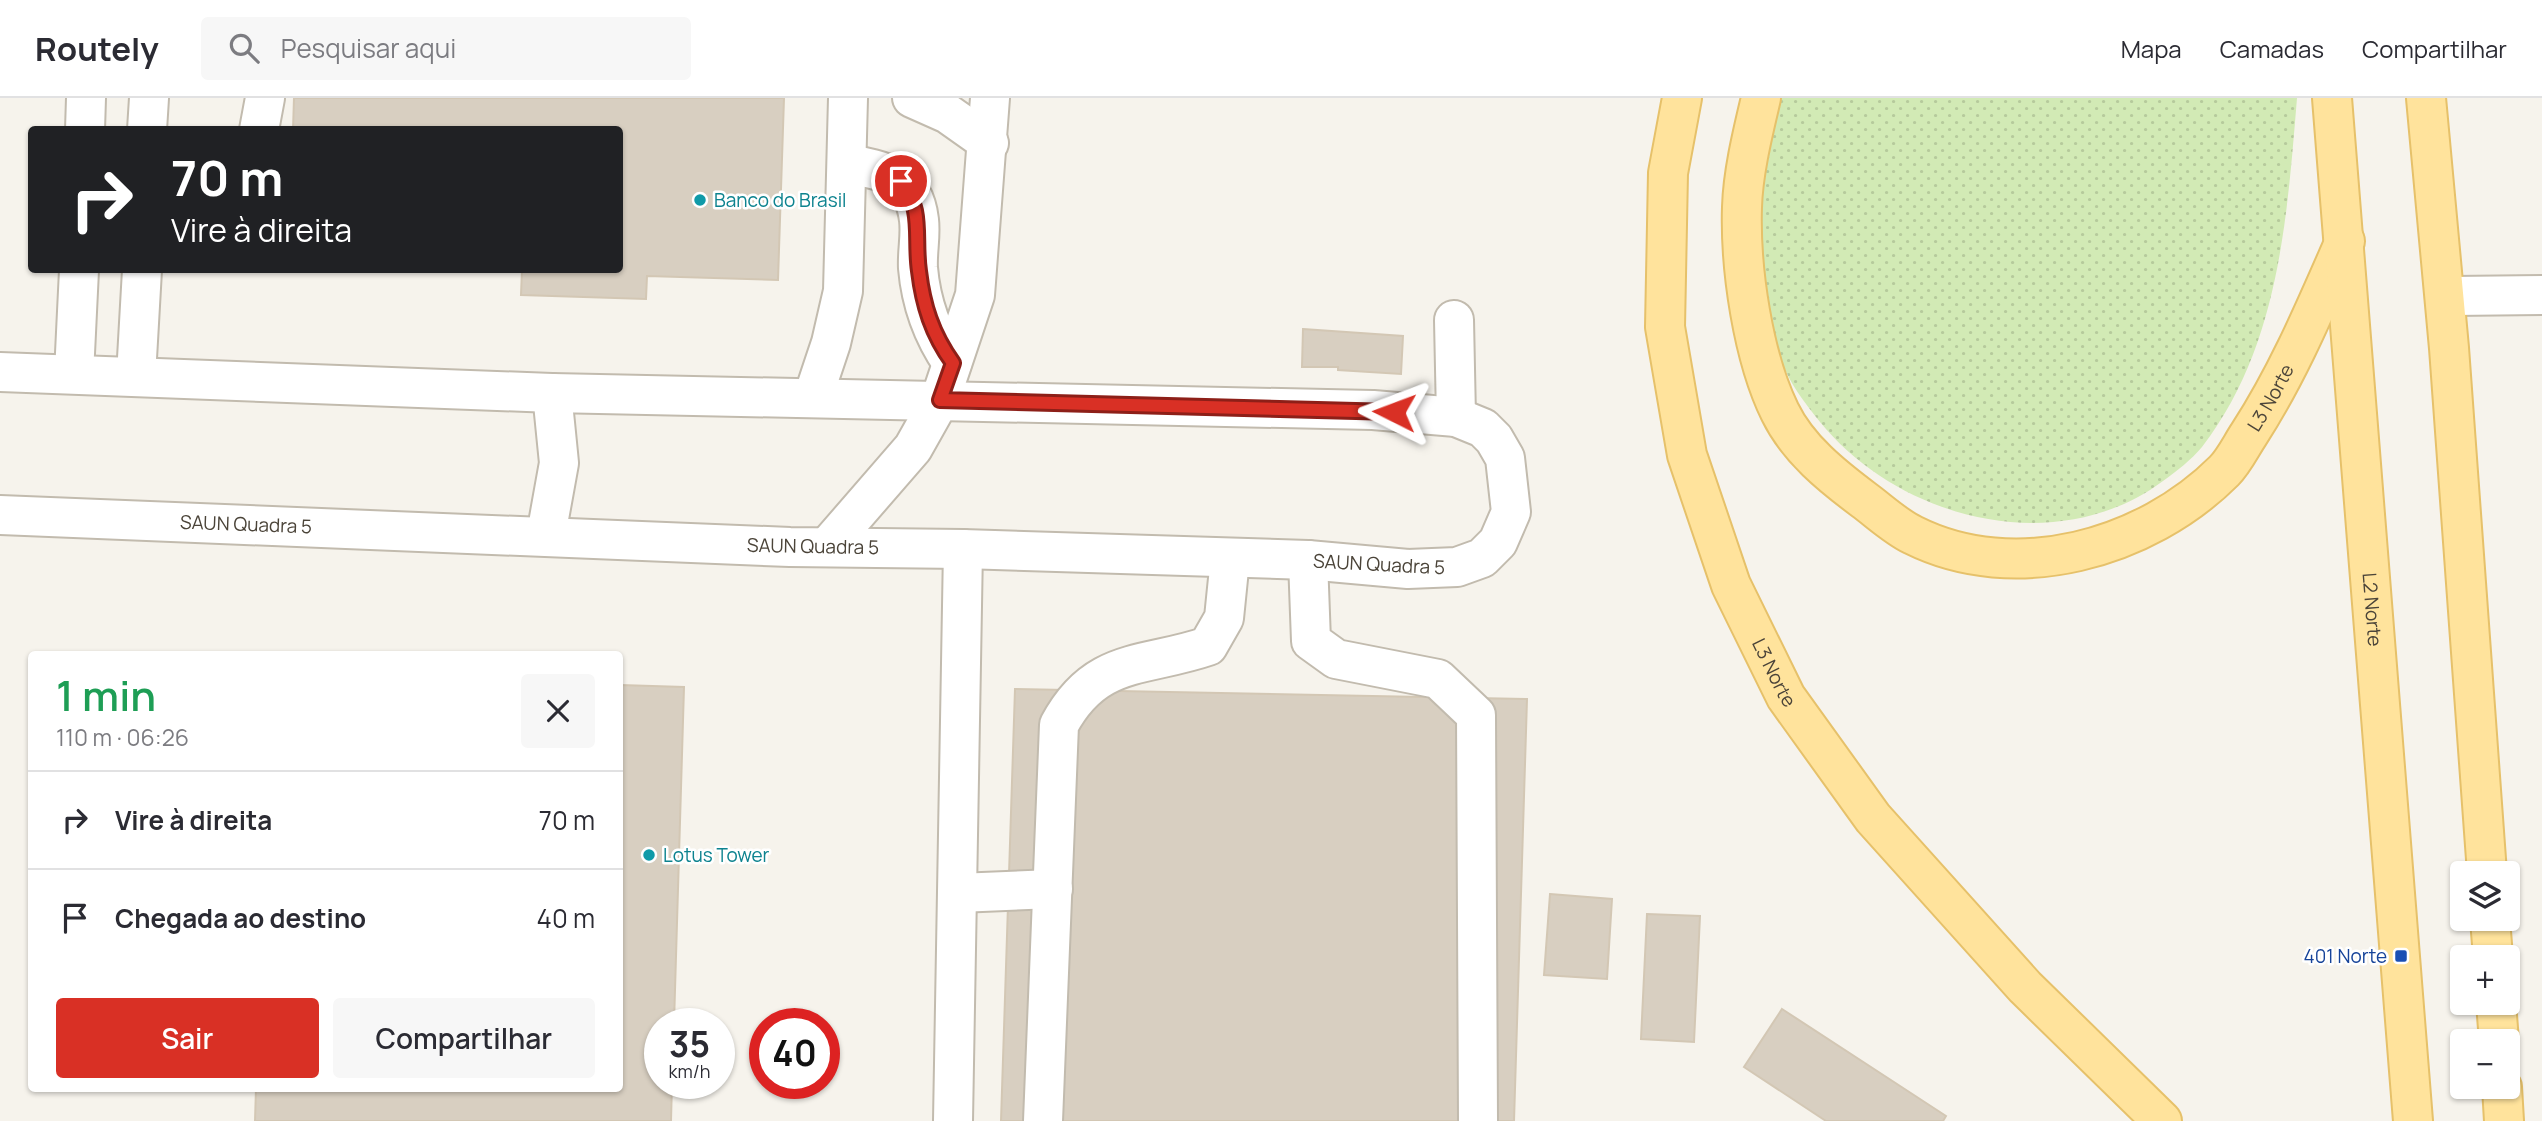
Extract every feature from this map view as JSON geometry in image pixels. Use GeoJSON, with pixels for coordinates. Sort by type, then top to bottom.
{"type":"FeatureCollection","features":[{"type":"Feature","properties":{"kind":"main road","name":"L3 Norte"},"geometry":{"type":"LineString","coordinates":[[1682,98],[1668,173],[1665,327],[1687,455],[1731,585],[1786,697],[1873,818],[2025,987],[2162,1121]]}},
{"type":"Feature","properties":{"kind":"main road","name":"L3 Norte"},"geometry":{"type":"LineString","coordinates":[[1761,98],[1742,206],[1748,294],[1760,363],[1782,415],[1825,471],[1912,535],[1977,556],[2034,558],[2103,547],[2163,518],[2225,471],[2258,420],[2301,341],[2345,241]]}},
{"type":"Feature","properties":{"kind":"main road","name":"L2 Norte"},"geometry":{"type":"LineString","coordinates":[[2332,98],[2413,1121]]}},
{"type":"Feature","properties":{"kind":"main road"},"geometry":{"type":"LineString","coordinates":[[2426,98],[2449,348],[2486,861]]}},
{"type":"Feature","properties":{"kind":"main road"},"geometry":{"type":"LineString","coordinates":[[2449,348],[2453,296],[2452,98]]}},
{"type":"Feature","properties":{"kind":"main road"},"geometry":{"type":"LineString","coordinates":[[2503,1099],[2504,1121]]}},
{"type":"Feature","properties":{"kind":"street"},"geometry":{"type":"LineString","coordinates":[[85,126],[86,98]]}},
{"type":"Feature","properties":{"kind":"street"},"geometry":{"type":"LineString","coordinates":[[147,126],[149,98]]}},
{"type":"Feature","properties":{"kind":"street"},"geometry":{"type":"LineString","coordinates":[[260,126],[265,98]]}},
{"type":"Feature","properties":{"kind":"street"},"geometry":{"type":"LineString","coordinates":[[813,397],[843,291],[848,98]]}},
{"type":"Feature","properties":{"kind":"street"},"geometry":{"type":"LineString","coordinates":[[912,98],[948,114],[989,143]]}},
{"type":"Feature","properties":{"kind":"street"},"geometry":{"type":"LineString","coordinates":[[828,546],[913,448],[940,400],[975,295],[989,143],[990,98]]}},
{"type":"Feature","properties":{"kind":"street"},"geometry":{"type":"LineString","coordinates":[[847,164],[885,170],[901,181],[913,196],[919,220],[918,267],[924,305],[937,341],[953,363]]}},
{"type":"Feature","properties":{"kind":"street"},"geometry":{"type":"LineString","coordinates":[[75,374],[79,273]]}},
{"type":"Feature","properties":{"kind":"street"},"geometry":{"type":"LineString","coordinates":[[136,376],[142,273]]}},
{"type":"Feature","properties":{"kind":"street"},"geometry":{"type":"LineString","coordinates":[[2453,296],[2542,295]]}},
{"type":"Feature","properties":{"kind":"street"},"geometry":{"type":"LineString","coordinates":[[1454,320],[1456,417]]}},
{"type":"Feature","properties":{"kind":"street","name":"SAUN Quadra 5"},"geometry":{"type":"LineString","coordinates":[[0,372],[552,393],[1373,410],[1456,417],[1483,428],[1494,439],[1504,458],[1510,487],[1511,512],[1498,542],[1482,558],[1457,567],[1408,569],[1308,560],[963,549],[790,547],[546,535],[0,515]]}},
{"type":"Feature","properties":{"kind":"street"},"geometry":{"type":"LineString","coordinates":[[546,535],[559,463],[552,393]]}},
{"type":"Feature","properties":{"kind":"street"},"geometry":{"type":"LineString","coordinates":[[953,1121],[963,549]]}},
{"type":"Feature","properties":{"kind":"street"},"geometry":{"type":"LineString","coordinates":[[1043,1121],[1059,725],[1071,704],[1091,683],[1130,664],[1179,656],[1208,646],[1224,618],[1230,559]]}},
{"type":"Feature","properties":{"kind":"street"},"geometry":{"type":"LineString","coordinates":[[1308,560],[1311,641],[1336,659],[1438,679],[1476,715],[1478,1121]]}},
{"type":"Feature","properties":{"kind":"street"},"geometry":{"type":"LineString","coordinates":[[958,893],[1053,889]]}},
{"type":"Feature","properties":{"kind":"green space"},"geometry":{"type":"Polygon","coordinates":[[[1774,98],[2297,98],[2283,235],[2263,325],[2248,367],[2228,408],[2202,447],[2163,481],[2121,505],[2076,519],[2029,523],[1982,518],[1936,505],[1892,484],[1853,456],[1820,422],[1798,392],[1784,368],[1772,327],[1762,262],[1761,229],[1765,163],[1774,98]]]}},
{"type":"Feature","properties":{"kind":"building","name":"Banco do Brasil"},"geometry":{"type":"Polygon","coordinates":[[[294,98],[784,98],[778,280],[647,276],[646,299],[521,295],[522,273],[623,273],[623,126],[293,126],[294,98]]]}},
{"type":"Feature","properties":{"kind":"building"},"geometry":{"type":"Polygon","coordinates":[[[1303,329],[1403,336],[1401,374],[1338,370],[1338,367],[1302,367],[1303,329]]]}},
{"type":"Feature","properties":{"kind":"building","name":"Lotus Tower"},"geometry":{"type":"Polygon","coordinates":[[[623,685],[684,687],[674,1008],[644,1008],[644,1099],[672,1099],[671,1121],[255,1121],[256,1092],[623,1092],[623,685]]]}},
{"type":"Feature","properties":{"kind":"building"},"geometry":{"type":"Polygon","coordinates":[[[1015,689],[1527,699],[1514,1121],[1001,1121],[1015,689]]]}},
{"type":"Feature","properties":{"kind":"building"},"geometry":{"type":"Polygon","coordinates":[[[1550,894],[1612,899],[1607,979],[1544,975],[1550,894]]]}},
{"type":"Feature","properties":{"kind":"building"},"geometry":{"type":"Polygon","coordinates":[[[1647,914],[1700,916],[1694,1042],[1641,1039],[1647,914]]]}},
{"type":"Feature","properties":{"kind":"building"},"geometry":{"type":"Polygon","coordinates":[[[1782,1009],[1946,1116],[1943,1121],[1826,1121],[1744,1067],[1782,1009]]]}},
{"type":"Feature","properties":{"kind":"place","name":"Banco do Brasil"},"geometry":{"type":"Point","coordinates":[700,200]}},
{"type":"Feature","properties":{"kind":"place","name":"Lotus Tower"},"geometry":{"type":"Point","coordinates":[649,855]}},
{"type":"Feature","properties":{"kind":"place","name":"401 Norte"},"geometry":{"type":"Point","coordinates":[2401,956]}},
{"type":"Feature","properties":{"kind":"route"},"geometry":{"type":"LineString","coordinates":[[901,181],[913,196],[919,220],[918,267],[924,305],[937,341],[953,363],[940,400],[1394,412]]}}]}
